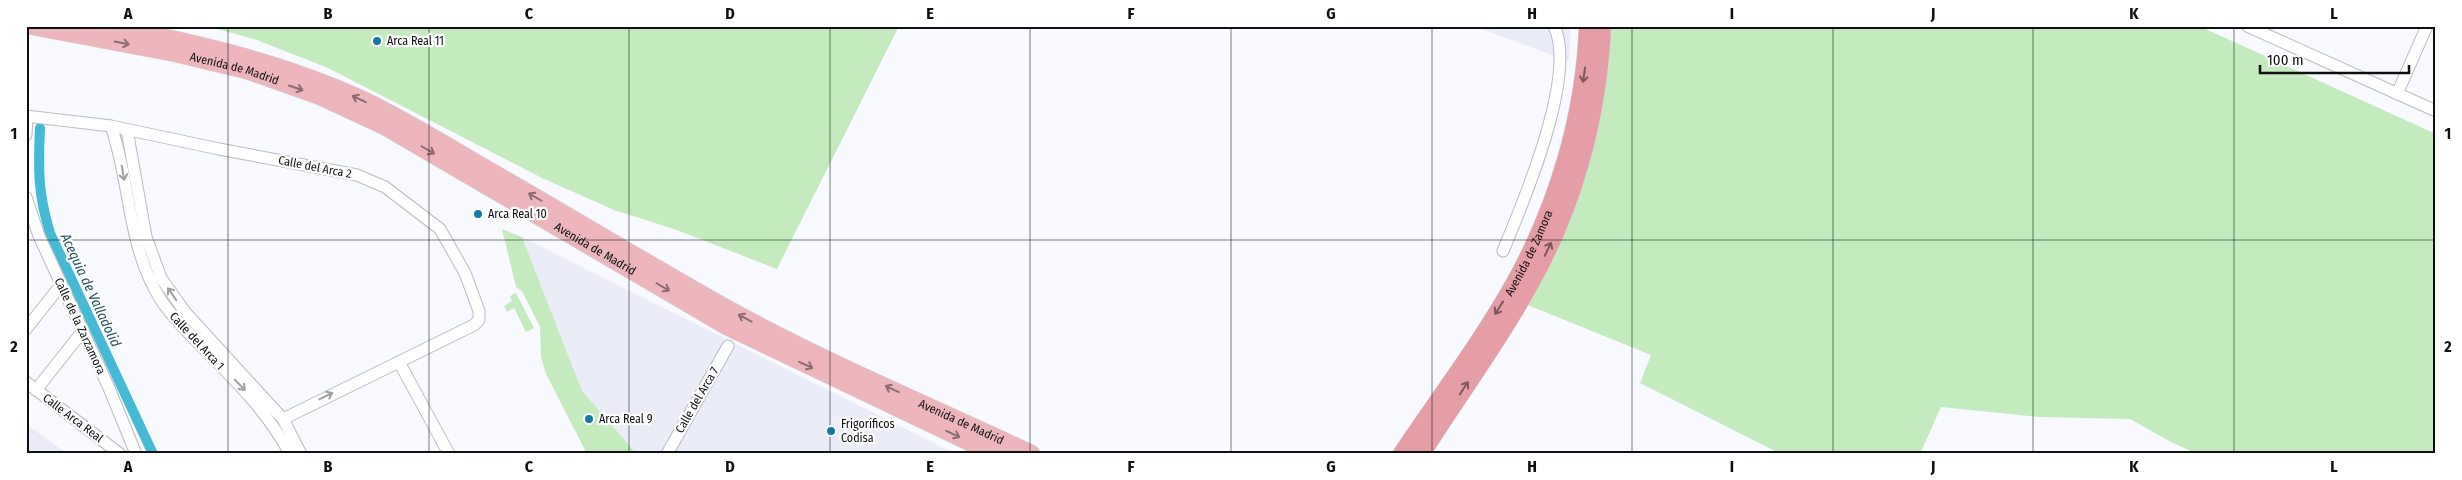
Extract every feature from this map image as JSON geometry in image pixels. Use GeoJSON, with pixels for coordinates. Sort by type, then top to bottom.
{"type":"FeatureCollection","features":[{"type":"Feature","properties":{"kind":"highway","name":"Avenida de Zamora"},"geometry":{"type":"LineString","coordinates":[[1420,454],[1431,423],[1514,283],[1550,206],[1567,157],[1579,110],[1587,54],[1588,26]]}},
{"type":"Feature","properties":{"kind":"highway","name":"Avenida de Zamora"},"geometry":{"type":"LineString","coordinates":[[1402,454],[1431,423],[1514,312],[1547,250],[1563,214],[1581,161],[1593,111],[1601,56],[1602,26]]}},
{"type":"Feature","properties":{"kind":"highway"},"geometry":{"type":"LineString","coordinates":[[1393,454],[1431,423]]}},
{"type":"Feature","properties":{"kind":"highway"},"geometry":{"type":"LineString","coordinates":[[1425,454],[1431,423]]}},
{"type":"Feature","properties":{"kind":"main road","name":"Avenida de Madrid"},"geometry":{"type":"LineString","coordinates":[[33,26],[72,30],[246,70],[318,96],[385,126],[727,326],[992,453]]}},
{"type":"Feature","properties":{"kind":"main road","name":"Avenida de Madrid"},"geometry":{"type":"LineString","coordinates":[[106,26],[249,58],[310,78],[359,99],[418,129],[720,305],[780,336],[1031,454]]}},
{"type":"Feature","properties":{"kind":"main road","name":"Avenida de Madrid"},"geometry":{"type":"LineString","coordinates":[[155,26],[222,42],[274,58],[310,78]]}},
{"type":"Feature","properties":{"kind":"street","name":"Avenida de Zamora"},"geometry":{"type":"LineString","coordinates":[[1503,251],[1531,186],[1548,130],[1561,52],[1554,26]]}},
{"type":"Feature","properties":{"kind":"street"},"geometry":{"type":"LineString","coordinates":[[2247,26],[2436,112]]}},
{"type":"Feature","properties":{"kind":"street"},"geometry":{"type":"LineString","coordinates":[[2272,38],[2278,26]]}},
{"type":"Feature","properties":{"kind":"street"},"geometry":{"type":"LineString","coordinates":[[2396,94],[2427,26]]}},
{"type":"Feature","properties":{"kind":"street"},"geometry":{"type":"LineString","coordinates":[[26,135],[27,116],[111,126],[127,130]]}},
{"type":"Feature","properties":{"kind":"street","name":"Calle del Arca 1"},"geometry":{"type":"LineString","coordinates":[[111,126],[118,147],[136,243],[156,291],[175,320],[252,398],[280,435],[290,454]]}},
{"type":"Feature","properties":{"kind":"street","name":"Calle del Arca 1"},"geometry":{"type":"LineString","coordinates":[[127,130],[146,237],[161,278],[185,312],[283,418],[302,454]]}},
{"type":"Feature","properties":{"kind":"street","name":"Calle del Arca 2"},"geometry":{"type":"LineString","coordinates":[[127,130],[357,175],[385,187],[440,229],[465,273],[480,310],[479,320],[474,325],[283,418]]}},
{"type":"Feature","properties":{"kind":"street","name":"Calle de la Zarzamora"},"geometry":{"type":"LineString","coordinates":[[26,196],[39,236],[136,454]]}},
{"type":"Feature","properties":{"kind":"street"},"geometry":{"type":"LineString","coordinates":[[26,329],[60,285]]}},
{"type":"Feature","properties":{"kind":"street"},"geometry":{"type":"LineString","coordinates":[[36,390],[82,332]]}},
{"type":"Feature","properties":{"kind":"street","name":"Calle del Arca 7"},"geometry":{"type":"LineString","coordinates":[[667,454],[728,346]]}},
{"type":"Feature","properties":{"kind":"street"},"geometry":{"type":"LineString","coordinates":[[399,362],[449,454]]}},
{"type":"Feature","properties":{"kind":"street","name":"Calle Arca Real"},"geometry":{"type":"LineString","coordinates":[[26,382],[120,454]]}},
{"type":"Feature","properties":{"kind":"shaded area"},"geometry":{"type":"Polygon","coordinates":[[[1473,26],[1571,26],[1569,61],[1541,51],[1473,26]]]}},
{"type":"Feature","properties":{"kind":"shaded area"},"geometry":{"type":"Polygon","coordinates":[[[522,237],[956,454],[637,454],[582,391],[522,237]]]}},
{"type":"Feature","properties":{"kind":"shaded area"},"geometry":{"type":"Polygon","coordinates":[[[26,424],[68,454],[26,454],[26,424]]]}},
{"type":"Feature","properties":{"kind":"green space"},"geometry":{"type":"Polygon","coordinates":[[[207,26],[899,26],[777,269],[674,229],[614,210],[542,178],[328,68],[257,40],[207,26]]]}},
{"type":"Feature","properties":{"kind":"green space"},"geometry":{"type":"Polygon","coordinates":[[[1609,26],[2199,26],[2436,134],[2436,454],[2197,454],[2130,419],[2040,417],[1941,407],[1920,454],[1781,454],[1640,383],[1651,355],[1525,304],[1609,26]]]}},
{"type":"Feature","properties":{"kind":"green space"},"geometry":{"type":"Polygon","coordinates":[[[502,229],[522,237],[582,391],[637,454],[587,454],[546,374],[541,357],[540,327],[522,291],[516,287],[502,229]]]}},
{"type":"Feature","properties":{"kind":"green space"},"geometry":{"type":"Polygon","coordinates":[[[516,293],[534,328],[526,332],[514,308],[507,312],[504,306],[512,301],[510,296],[516,293]]]}},
{"type":"Feature","properties":{"kind":"waterway","name":"Acequia de Valladolid"},"geometry":{"type":"LineString","coordinates":[[40,128],[40,181],[43,206],[50,233],[153,454]]}},
{"type":"Feature","properties":{"kind":"place","name":"Arca Real 11"},"geometry":{"type":"Point","coordinates":[377,41]}},
{"type":"Feature","properties":{"kind":"place","name":"Arca Real 10"},"geometry":{"type":"Point","coordinates":[478,214]}},
{"type":"Feature","properties":{"kind":"place","name":"Arca Real 9"},"geometry":{"type":"Point","coordinates":[589,419]}},
{"type":"Feature","properties":{"kind":"place","name":"Frigoríficos Codisa"},"geometry":{"type":"Point","coordinates":[831,431]}}]}
